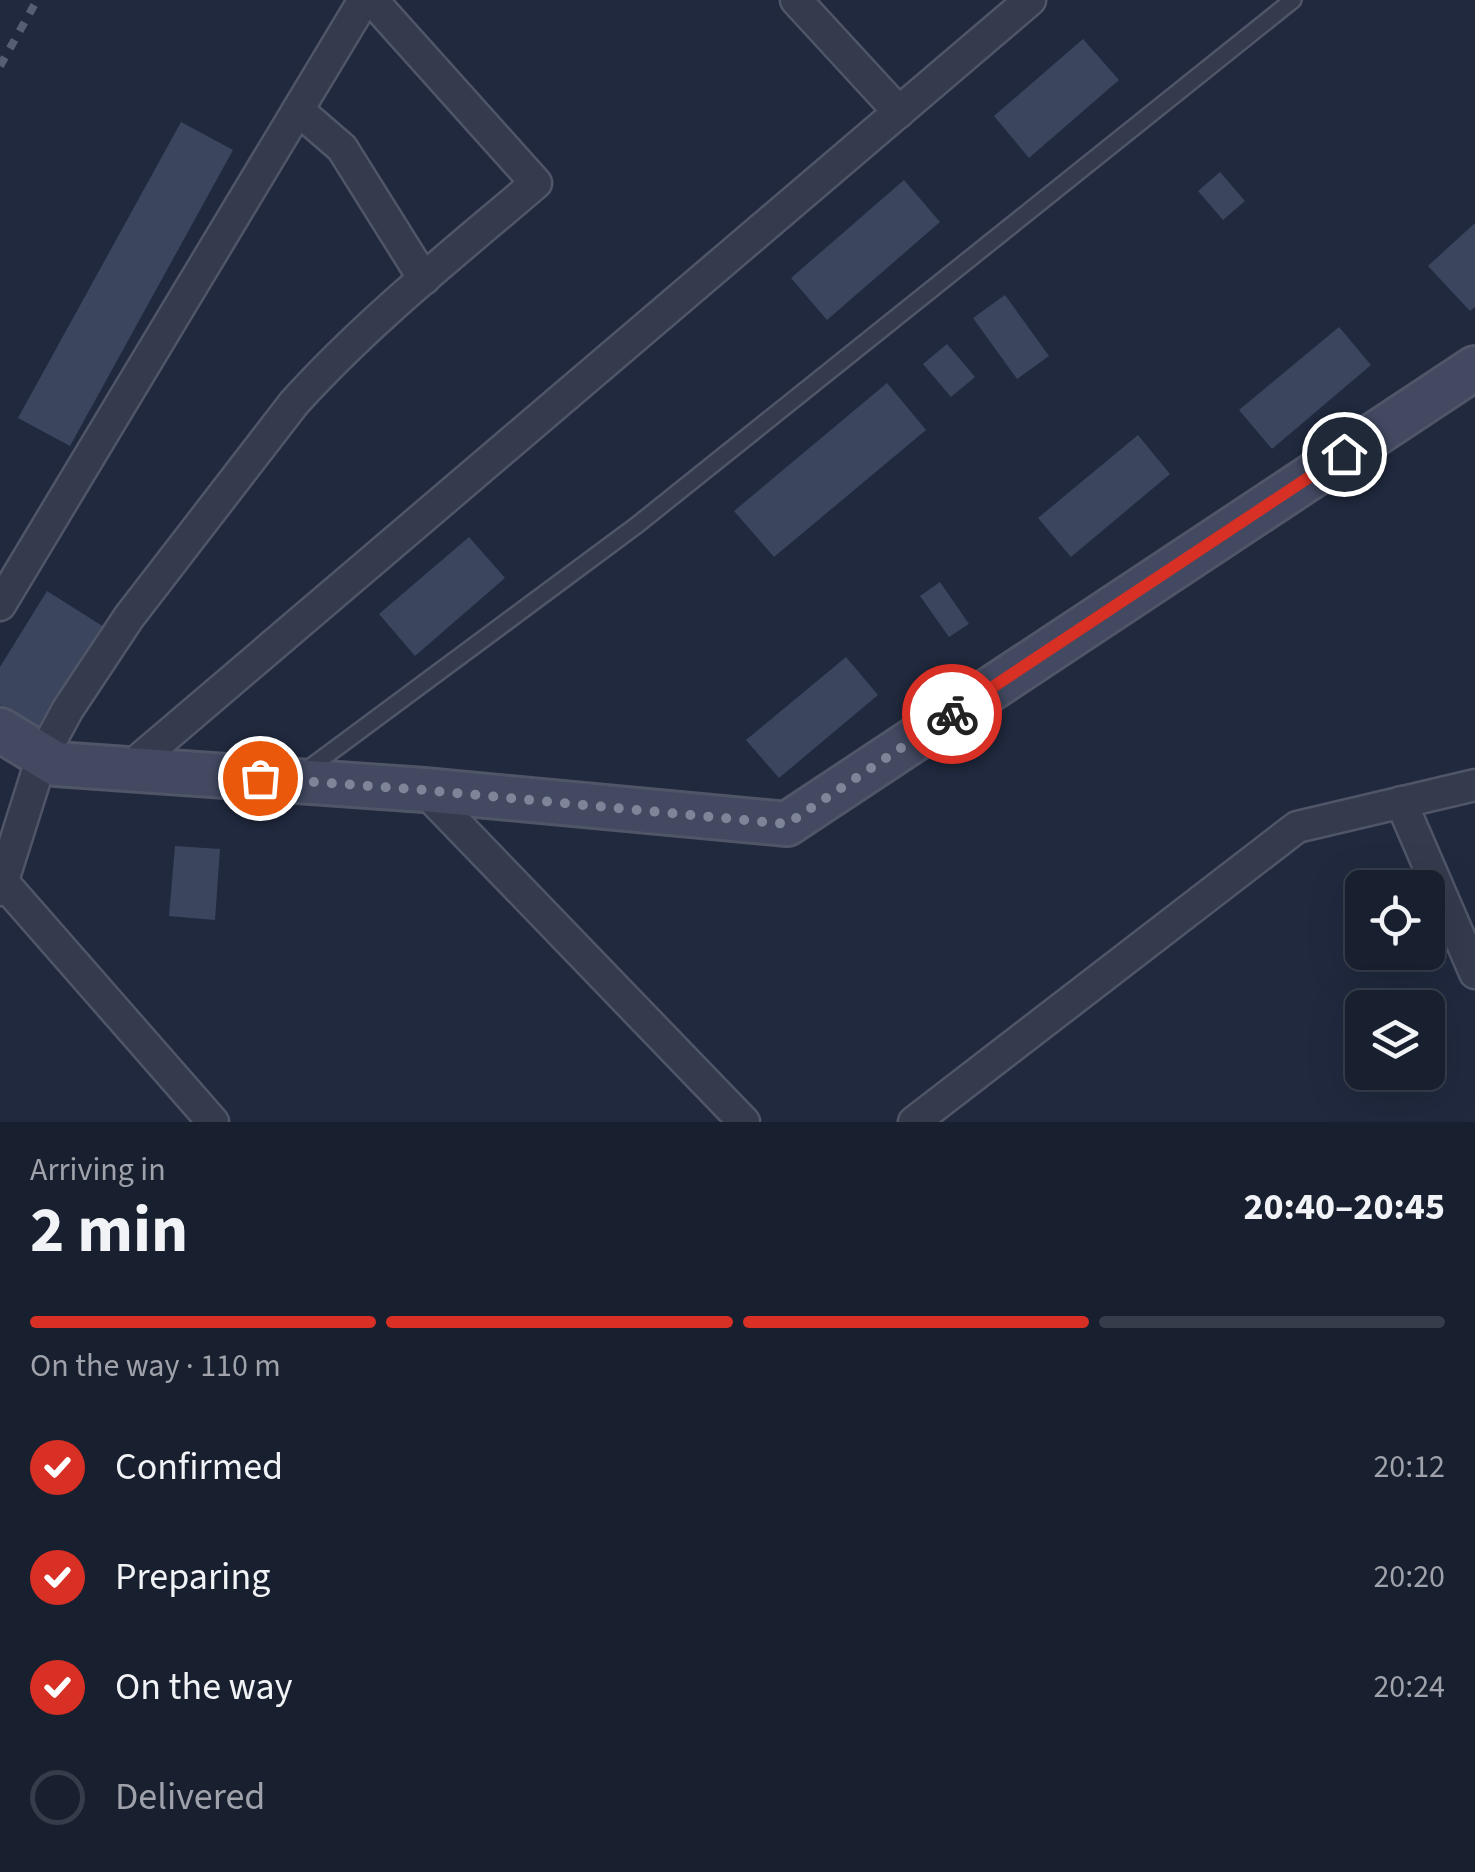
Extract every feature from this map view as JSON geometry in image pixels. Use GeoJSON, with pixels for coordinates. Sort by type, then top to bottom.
{"type":"FeatureCollection","features":[{"type":"Feature","properties":{"kind":"main road"},"geometry":{"type":"LineString","coordinates":[[0,730],[56,764],[424,790],[787,824],[1475,368]]}},
{"type":"Feature","properties":{"kind":"street"},"geometry":{"type":"LineString","coordinates":[[0,606],[368,0],[536,183],[350,343],[294,403],[129,617],[42,756],[1,886],[214,1122]]}},
{"type":"Feature","properties":{"kind":"street"},"geometry":{"type":"LineString","coordinates":[[796,0],[899,112]]}},
{"type":"Feature","properties":{"kind":"street"},"geometry":{"type":"LineString","coordinates":[[128,769],[1030,0]]}},
{"type":"Feature","properties":{"kind":"street"},"geometry":{"type":"LineString","coordinates":[[298,110],[327,132],[349,156],[424,278]]}},
{"type":"Feature","properties":{"kind":"street"},"geometry":{"type":"LineString","coordinates":[[914,1122],[1297,826],[1475,785]]}},
{"type":"Feature","properties":{"kind":"street"},"geometry":{"type":"LineString","coordinates":[[424,790],[744,1122]]}},
{"type":"Feature","properties":{"kind":"street"},"geometry":{"type":"LineString","coordinates":[[1401,802],[1475,973]]}},
{"type":"Feature","properties":{"kind":"lane"},"geometry":{"type":"LineString","coordinates":[[293,781],[637,525],[1293,0]]}},
{"type":"Feature","properties":{"kind":"building"},"geometry":{"type":"Polygon","coordinates":[[[1083,39],[1119,80],[1029,158],[994,116],[1083,39]]]}},
{"type":"Feature","properties":{"kind":"building"},"geometry":{"type":"Polygon","coordinates":[[[181,122],[233,150],[70,446],[18,418],[181,122]]]}},
{"type":"Feature","properties":{"kind":"building"},"geometry":{"type":"Polygon","coordinates":[[[1220,172],[1245,201],[1223,220],[1198,191],[1220,172]]]}},
{"type":"Feature","properties":{"kind":"building"},"geometry":{"type":"Polygon","coordinates":[[[904,180],[940,222],[827,320],[791,278],[904,180]]]}},
{"type":"Feature","properties":{"kind":"building"},"geometry":{"type":"Polygon","coordinates":[[[1475,223],[1475,307],[1470,311],[1428,266],[1475,223]]]}},
{"type":"Feature","properties":{"kind":"building"},"geometry":{"type":"Polygon","coordinates":[[[1005,295],[1049,356],[1017,379],[973,318],[1005,295]]]}},
{"type":"Feature","properties":{"kind":"building"},"geometry":{"type":"Polygon","coordinates":[[[1339,327],[1371,365],[1272,449],[1239,410],[1339,327]]]}},
{"type":"Feature","properties":{"kind":"building"},"geometry":{"type":"Polygon","coordinates":[[[947,344],[975,377],[951,397],[923,364],[947,344]]]}},
{"type":"Feature","properties":{"kind":"building"},"geometry":{"type":"Polygon","coordinates":[[[887,383],[926,430],[774,557],[734,511],[887,383]]]}},
{"type":"Feature","properties":{"kind":"building"},"geometry":{"type":"Polygon","coordinates":[[[1138,435],[1170,474],[1071,557],[1038,518],[1138,435]]]}},
{"type":"Feature","properties":{"kind":"building"},"geometry":{"type":"Polygon","coordinates":[[[469,537],[505,578],[415,656],[379,614],[469,537]]]}},
{"type":"Feature","properties":{"kind":"building"},"geometry":{"type":"Polygon","coordinates":[[[940,582],[969,624],[949,637],[920,596],[940,582]]]}},
{"type":"Feature","properties":{"kind":"building"},"geometry":{"type":"Polygon","coordinates":[[[47,591],[104,627],[40,730],[0,705],[0,667],[47,591]]]}},
{"type":"Feature","properties":{"kind":"building"},"geometry":{"type":"Polygon","coordinates":[[[846,657],[878,695],[779,778],[746,740],[846,657]]]}},
{"type":"Feature","properties":{"kind":"building"},"geometry":{"type":"Polygon","coordinates":[[[175,846],[220,849],[215,920],[169,916],[175,846]]]}},
{"type":"Feature","properties":{"kind":"railway"},"geometry":{"type":"LineString","coordinates":[[0,66],[37,0]]}},
{"type":"Feature","properties":{"kind":"way so far"},"geometry":{"type":"LineString","coordinates":[[260,778],[787,824],[952,714]]}},
{"type":"Feature","properties":{"kind":"route"},"geometry":{"type":"LineString","coordinates":[[952,714],[1344,454]]}}]}
